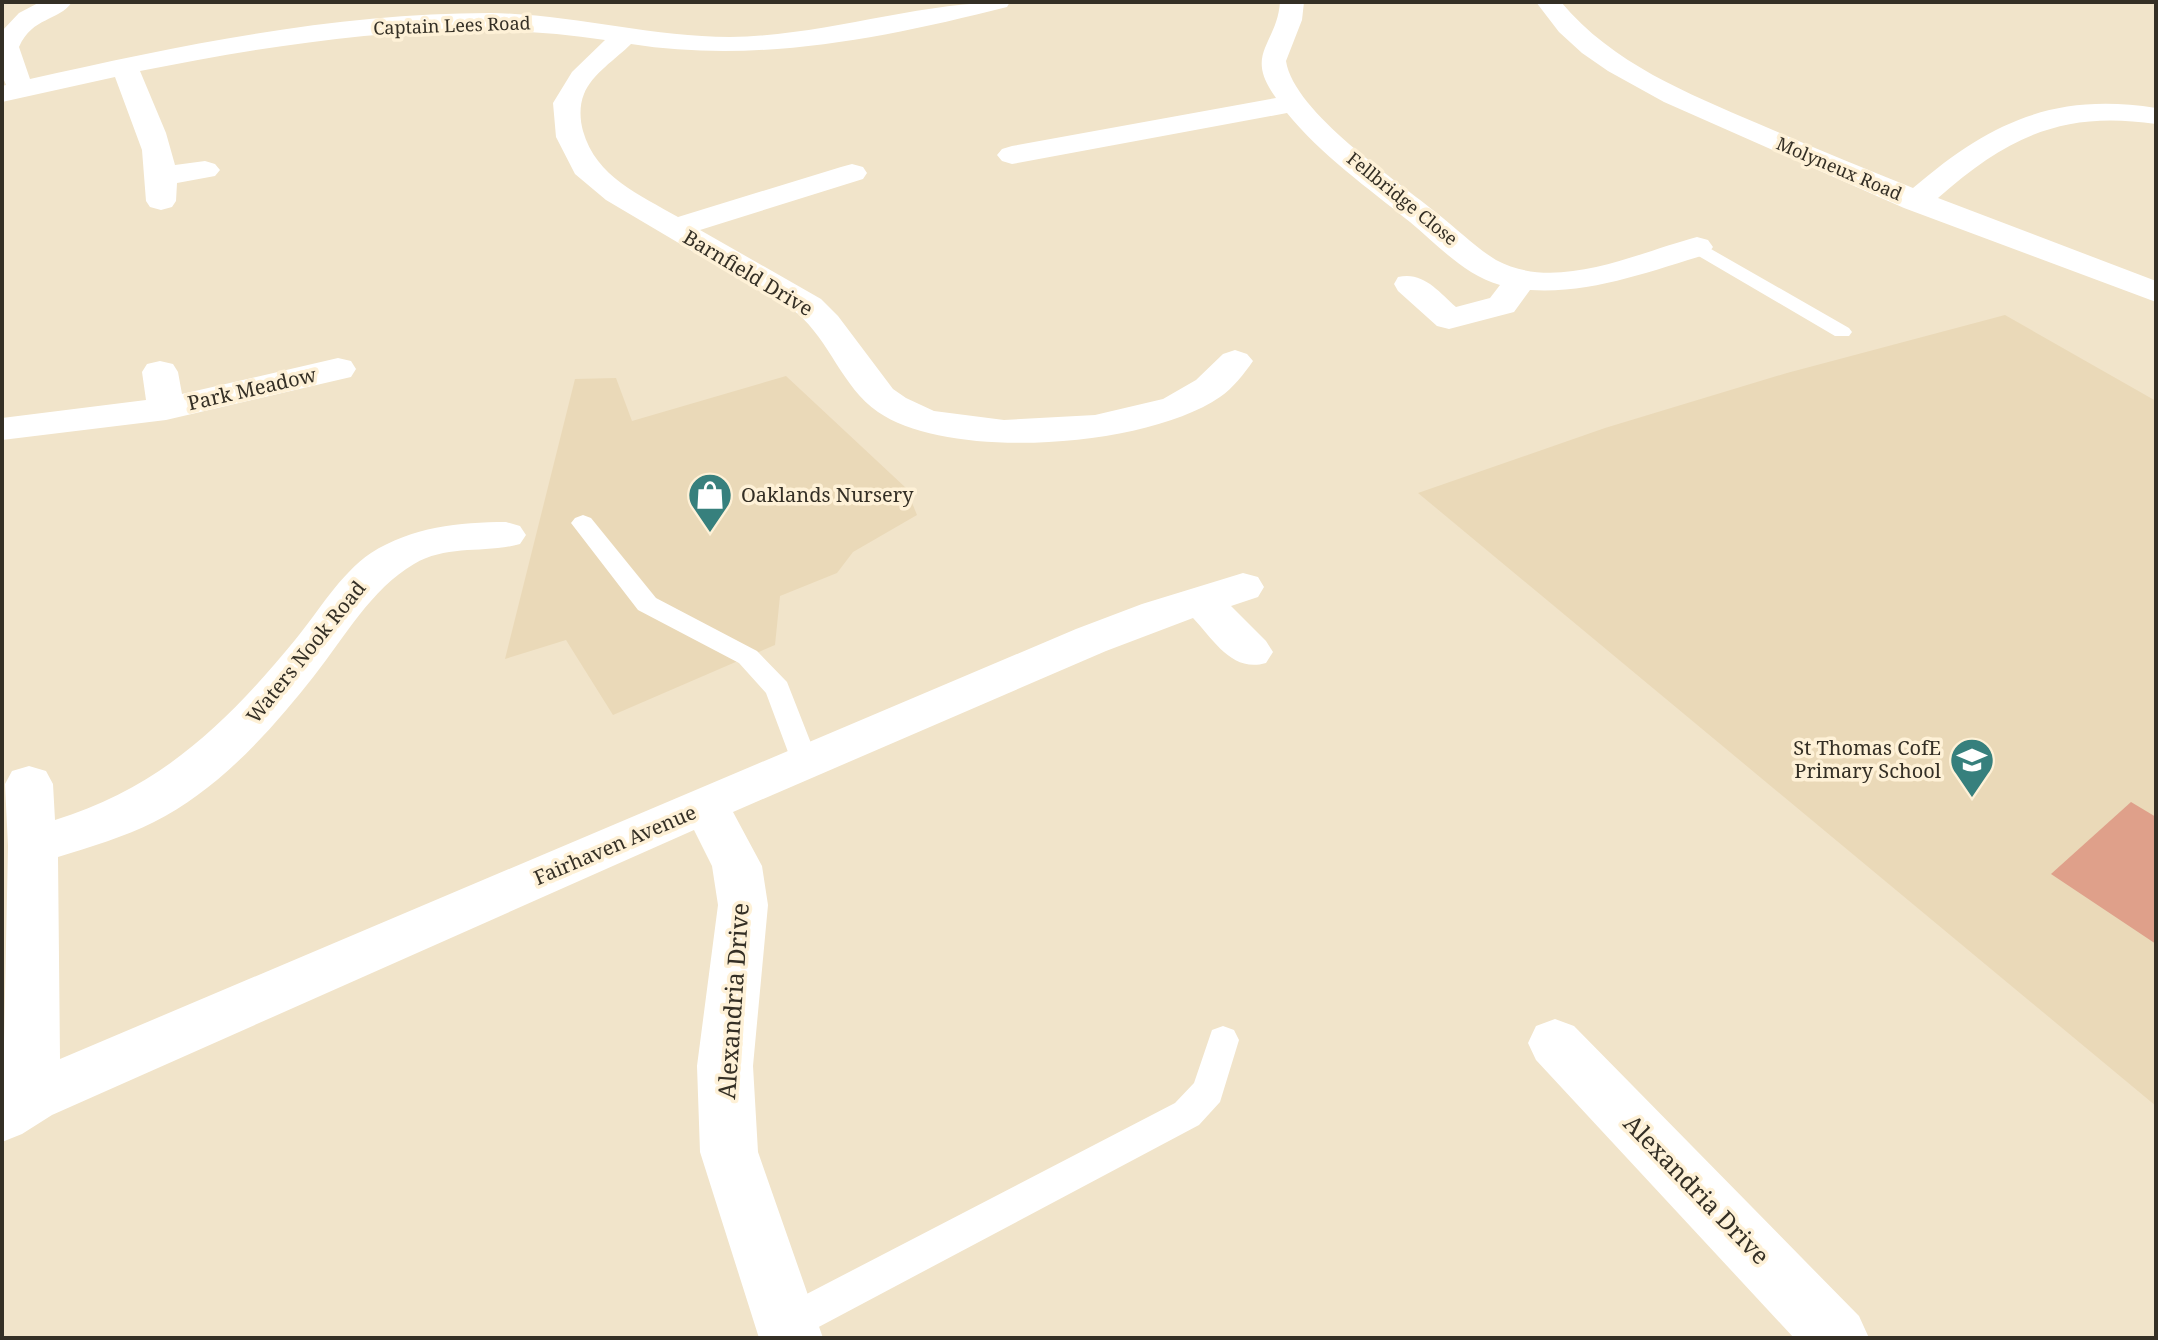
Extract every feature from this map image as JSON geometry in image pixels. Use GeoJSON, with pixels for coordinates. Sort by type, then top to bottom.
{"type":"FeatureCollection","features":[{"type":"Feature","properties":{"kind":"street"},"geometry":{"type":"LineString","coordinates":[[13,92],[18,83],[6,47],[9,38],[23,21],[60,2]]}},
{"type":"Feature","properties":{"kind":"street","name":"Captain Lees Road"},"geometry":{"type":"LineString","coordinates":[[13,92],[125,68],[290,39],[425,24],[546,23],[693,44],[811,39],[901,24],[994,2]]}},
{"type":"Feature","properties":{"kind":"street","name":"Fellbridge Close"},"geometry":{"type":"LineString","coordinates":[[1292,2],[1293,17],[1273,55],[1272,67],[1293,103],[1342,150],[1483,266],[1521,280],[1550,283],[1697,247]]}},
{"type":"Feature","properties":{"kind":"street","name":"Molyneux Road"},"geometry":{"type":"LineString","coordinates":[[1548,2],[1561,21],[1585,41],[1656,87],[1915,202],[2156,292]]}},
{"type":"Feature","properties":{"kind":"street","name":"Barnfield Drive"},"geometry":{"type":"LineString","coordinates":[[626,35],[580,79],[568,97],[567,115],[571,135],[590,174],[817,313],[873,391],[895,407],[920,419],[955,428],[1003,433],[1076,428],[1170,408],[1206,391],[1235,361]]}},
{"type":"Feature","properties":{"kind":"street"},"geometry":{"type":"LineString","coordinates":[[125,68],[142,104],[162,189],[205,170]]}},
{"type":"Feature","properties":{"kind":"street"},"geometry":{"type":"LineString","coordinates":[[1012,155],[1293,103]]}},
{"type":"Feature","properties":{"kind":"street"},"geometry":{"type":"LineString","coordinates":[[1915,202],[1987,144],[2026,125],[2099,111],[2156,116]]}},
{"type":"Feature","properties":{"kind":"street","name":"Barnfield Drive"},"geometry":{"type":"LineString","coordinates":[[674,228],[852,173]]}},
{"type":"Feature","properties":{"kind":"street"},"geometry":{"type":"LineString","coordinates":[[815,184],[839,204]]}},
{"type":"Feature","properties":{"kind":"street"},"geometry":{"type":"LineString","coordinates":[[1410,284],[1449,319],[1502,305],[1521,280]]}},
{"type":"Feature","properties":{"kind":"street","name":"Park Meadow"},"geometry":{"type":"LineString","coordinates":[[2,429],[71,424],[166,409],[227,398],[338,369]]}},
{"type":"Feature","properties":{"kind":"street","name":"Park Meadow"},"geometry":{"type":"LineString","coordinates":[[160,372],[166,409]]}},
{"type":"Feature","properties":{"kind":"street","name":"Waters Nook Road"},"geometry":{"type":"LineString","coordinates":[[33,846],[120,817],[154,800],[190,774],[267,704],[369,575],[387,561],[433,538],[506,535]]}},
{"type":"Feature","properties":{"kind":"street","name":"Fairhaven Avenue"},"geometry":{"type":"LineString","coordinates":[[17,1107],[804,761],[1157,614],[1222,594],[1251,652]]}},
{"type":"Feature","properties":{"kind":"street"},"geometry":{"type":"LineString","coordinates":[[17,1107],[33,846],[29,784]]}},
{"type":"Feature","properties":{"kind":"street","name":"Alexandria Drive"},"geometry":{"type":"LineString","coordinates":[[706,806],[737,866],[743,905],[725,1066],[729,1152],[788,1331]]}},
{"type":"Feature","properties":{"kind":"street","name":"Alexandria Drive"},"geometry":{"type":"LineString","coordinates":[[1555,1043],[1837,1338]]}},
{"type":"Feature","properties":{"kind":"lane"},"geometry":{"type":"LineString","coordinates":[[1697,247],[1842,332]]}},
{"type":"Feature","properties":{"kind":"lane"},"geometry":{"type":"LineString","coordinates":[[583,523],[647,604],[748,657],[778,689],[804,761]]}},
{"type":"Feature","properties":{"kind":"lane"},"geometry":{"type":"LineString","coordinates":[[788,1331],[1187,1114],[1208,1091],[1223,1040]]}},
{"type":"Feature","properties":{"kind":"shaded area","name":"St Thomas CofE Primary School"},"geometry":{"type":"Polygon","coordinates":[[[2005,315],[2156,401],[2156,1106],[1418,493],[1605,428],[1787,373],[2005,315]]]}},
{"type":"Feature","properties":{"kind":"shaded area","name":"Oaklands Nursery"},"geometry":{"type":"Polygon","coordinates":[[[786,376],[906,488],[917,515],[853,552],[837,573],[780,596],[775,645],[613,715],[566,640],[505,659],[575,379],[616,378],[632,421],[786,376]]]}},
{"type":"Feature","properties":{"kind":"shaded area"},"geometry":{"type":"Polygon","coordinates":[[[2131,802],[2156,817],[2156,944],[2051,874],[2131,802]]]}},
{"type":"Feature","properties":{"kind":"place","name":"Oaklands Nursery"},"geometry":{"type":"Point","coordinates":[710,534]}},
{"type":"Feature","properties":{"kind":"place","name":"St Thomas CofE Primary School"},"geometry":{"type":"Point","coordinates":[1972,799]}}]}
